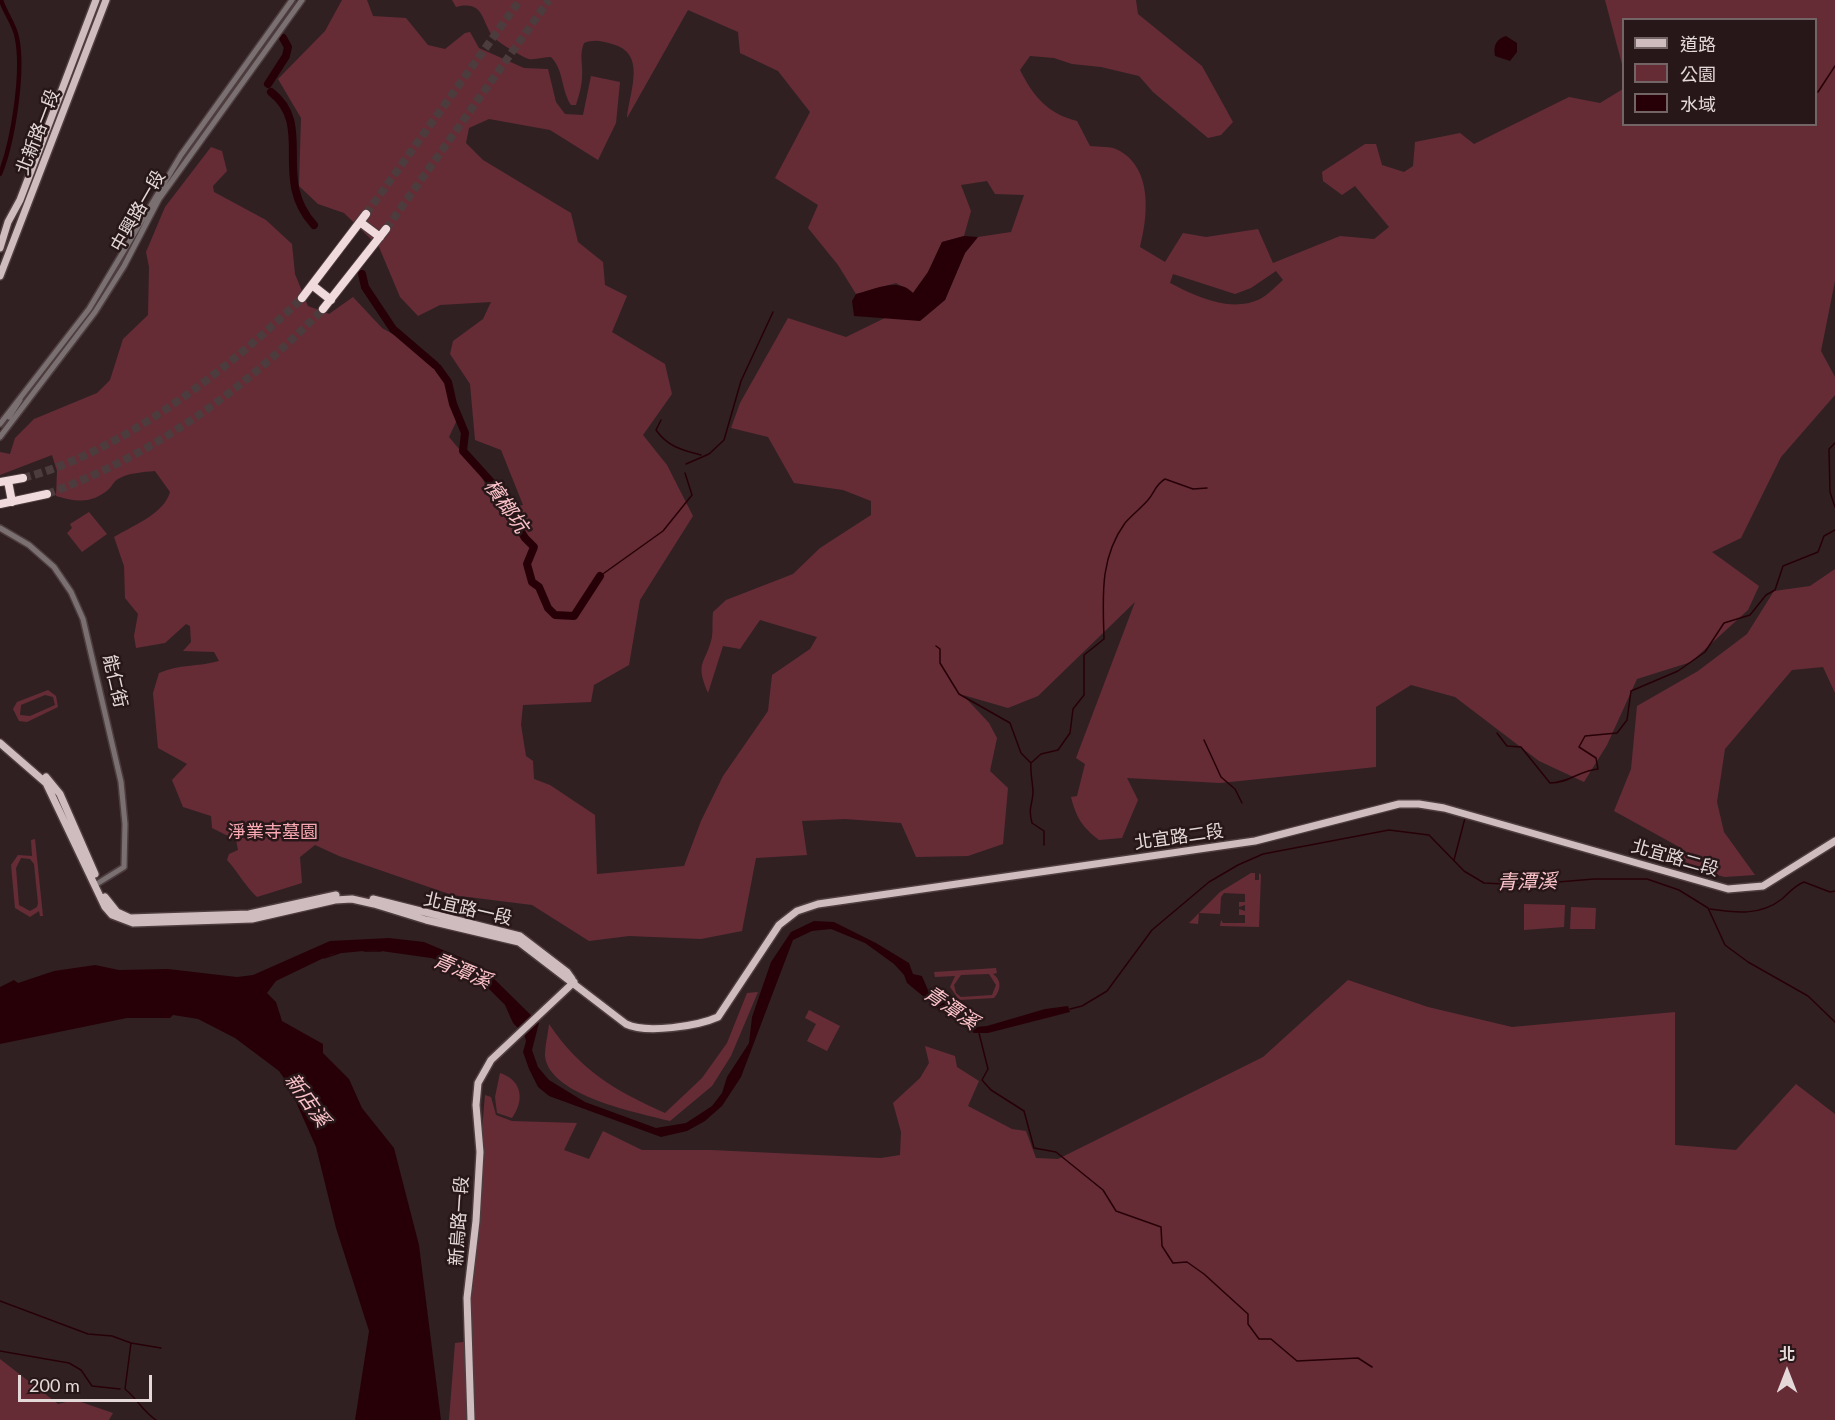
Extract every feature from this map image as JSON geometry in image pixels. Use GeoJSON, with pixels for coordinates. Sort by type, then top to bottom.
{"type":"FeatureCollection","features":[{"type":"Feature","properties":{"kind":"highway"},"geometry":{"type":"LineString","coordinates":[[302,298],[366,214]]}},
{"type":"Feature","properties":{"kind":"highway"},"geometry":{"type":"LineString","coordinates":[[360,222],[380,237]]}},
{"type":"Feature","properties":{"kind":"highway"},"geometry":{"type":"LineString","coordinates":[[323,309],[386,229]]}},
{"type":"Feature","properties":{"kind":"highway"},"geometry":{"type":"LineString","coordinates":[[312,285],[331,300]]}},
{"type":"Feature","properties":{"kind":"highway"},"geometry":{"type":"LineString","coordinates":[[12,502],[4,482],[23,478]]}},
{"type":"Feature","properties":{"kind":"highway"},"geometry":{"type":"LineString","coordinates":[[0,504],[47,494]]}},
{"type":"Feature","properties":{"kind":"main road","name":"北新路一段"},"geometry":{"type":"LineString","coordinates":[[0,249],[1,238],[20,200],[96,0]]}},
{"type":"Feature","properties":{"kind":"main road","name":"北新路一段"},"geometry":{"type":"LineString","coordinates":[[0,276],[5,256],[106,0]]}},
{"type":"Feature","properties":{"kind":"main road"},"geometry":{"type":"LineString","coordinates":[[0,249],[5,256]]}},
{"type":"Feature","properties":{"kind":"main road","name":"北宜路一段"},"geometry":{"type":"LineString","coordinates":[[0,737],[38,769],[60,794],[97,884]]}},
{"type":"Feature","properties":{"kind":"main road","name":"北宜路一段"},"geometry":{"type":"LineString","coordinates":[[0,743],[46,783],[109,904],[117,912],[130,918],[249,914],[334,896],[359,896],[520,936],[567,972],[574,982]]}},
{"type":"Feature","properties":{"kind":"main road","name":"北宜路二段"},"geometry":{"type":"LineString","coordinates":[[574,982],[630,1026],[643,1028],[707,1022],[724,1011],[779,925],[789,916],[804,908],[818,904],[1255,841],[1400,804],[1426,805],[1458,812],[1728,889],[1763,886],[1835,841]]}},
{"type":"Feature","properties":{"kind":"main road","name":"新烏路一段"},"geometry":{"type":"LineString","coordinates":[[471,1420],[467,1298],[476,1221],[480,1152],[475,1095],[478,1083],[491,1060],[515,1040],[574,982]]}},
{"type":"Feature","properties":{"kind":"street","name":"中興路一段"},"geometry":{"type":"LineString","coordinates":[[0,436],[25,396],[89,309],[181,154],[292,0]]}},
{"type":"Feature","properties":{"kind":"street","name":"中興路一段"},"geometry":{"type":"LineString","coordinates":[[0,424],[95,312],[124,266],[159,199],[302,0]]}},
{"type":"Feature","properties":{"kind":"street"},"geometry":{"type":"LineString","coordinates":[[0,431],[25,396]]}},
{"type":"Feature","properties":{"kind":"street","name":"能仁街"},"geometry":{"type":"LineString","coordinates":[[0,528],[29,545],[54,567],[71,592],[83,619],[95,662],[122,788],[126,863],[117,874],[97,884]]}},
{"type":"Feature","properties":{"kind":"green space","name":"淨業寺墓園"},"geometry":{"type":"Polygon","coordinates":[[[342,0],[367,0],[373,16],[406,18],[428,45],[445,49],[465,33],[470,32],[479,48],[524,68],[548,69],[556,102],[565,114],[583,115],[591,76],[620,82],[616,123],[598,160],[550,130],[489,119],[469,128],[466,143],[483,160],[571,213],[578,242],[603,262],[605,285],[627,296],[612,332],[665,364],[672,394],[643,435],[667,465],[693,516],[640,600],[629,665],[594,685],[591,702],[523,705],[521,725],[526,756],[533,761],[534,779],[550,785],[595,815],[597,874],[684,866],[701,821],[723,776],[768,711],[772,675],[810,649],[817,637],[760,620],[740,649],[723,646],[708,693],[702,675],[702,663],[712,637],[713,612],[726,600],[793,574],[820,548],[871,515],[871,501],[843,490],[794,483],[768,437],[731,428],[740,403],[788,318],[846,337],[889,316],[921,320],[945,300],[965,253],[978,237],[1011,232],[1024,195],[995,194],[987,181],[961,185],[971,211],[964,236],[942,242],[928,272],[913,293],[896,283],[856,294],[838,265],[808,228],[818,205],[775,178],[810,112],[778,71],[740,53],[738,32],[688,10],[627,118],[634,74],[630,55],[623,49],[601,41],[584,43],[581,55],[581,87],[576,105],[571,105],[558,68],[551,57],[529,59],[516,52],[493,37],[477,9],[472,6],[456,7],[452,0],[1136,0],[1138,14],[1202,66],[1233,122],[1221,135],[1208,138],[1153,92],[1139,76],[1101,67],[1072,64],[1054,58],[1030,56],[1020,70],[1042,103],[1058,114],[1077,121],[1090,146],[1118,150],[1137,168],[1142,180],[1146,207],[1140,247],[1165,262],[1183,233],[1206,237],[1258,229],[1273,263],[1340,236],[1374,239],[1389,227],[1355,186],[1342,195],[1323,181],[1322,172],[1365,144],[1376,144],[1382,165],[1404,172],[1413,166],[1415,142],[1460,133],[1474,144],[1569,97],[1600,103],[1622,90],[1622,126],[1817,126],[1817,18],[1622,18],[1622,64],[1605,0],[1835,0],[1835,281],[1821,351],[1835,377],[1835,395],[1781,457],[1741,538],[1712,552],[1759,586],[1748,610],[1691,662],[1637,679],[1607,745],[1584,782],[1539,761],[1455,697],[1411,685],[1376,707],[1376,767],[1220,783],[1127,778],[1138,800],[1122,838],[1099,840],[1084,826],[1071,797],[1077,796],[1085,764],[1076,758],[1135,602],[1038,696],[1008,708],[963,695],[989,723],[997,738],[990,771],[1008,788],[1003,844],[968,856],[916,857],[901,823],[845,819],[802,821],[807,855],[756,858],[742,931],[701,939],[629,936],[589,941],[532,905],[452,895],[339,856],[315,845],[300,857],[302,883],[257,897],[227,860],[229,854],[238,850],[236,840],[212,828],[211,816],[183,807],[172,780],[187,764],[158,748],[153,693],[159,673],[174,668],[219,661],[214,652],[183,651],[191,642],[190,626],[186,624],[165,643],[136,648],[134,636],[138,614],[125,598],[124,566],[114,537],[154,513],[167,500],[170,492],[155,471],[122,477],[103,494],[90,499],[63,498],[56,496],[57,471],[52,455],[0,475],[0,452],[10,454],[15,438],[34,419],[97,393],[110,380],[123,339],[148,315],[149,267],[146,252],[165,207],[211,147],[222,151],[227,171],[213,186],[214,192],[266,220],[292,244],[295,274],[308,306],[329,314],[353,297],[382,328],[405,341],[444,371],[457,420],[449,437],[480,474],[499,511],[523,505],[501,450],[475,440],[470,384],[450,354],[453,341],[483,319],[491,302],[440,305],[418,316],[400,297],[379,247],[344,213],[318,204],[299,186],[301,118],[278,79],[325,31],[342,0]],[[1276,271],[1251,288],[1235,294],[1173,274],[1170,283],[1203,298],[1226,304],[1249,303],[1269,293],[1283,280],[1276,271]]]}},
{"type":"Feature","properties":{"kind":"green space"},"geometry":{"type":"Polygon","coordinates":[[[89,512],[107,534],[82,552],[67,533],[72,528],[70,524],[89,512]]]}},
{"type":"Feature","properties":{"kind":"green space"},"geometry":{"type":"Polygon","coordinates":[[[1835,569],[1835,693],[1823,667],[1792,670],[1725,749],[1717,802],[1724,832],[1755,875],[1725,877],[1681,866],[1681,848],[1614,811],[1631,769],[1637,706],[1698,671],[1747,634],[1774,591],[1810,586],[1835,569]]]}},
{"type":"Feature","properties":{"kind":"green space"},"geometry":{"type":"Polygon","coordinates":[[[48,690],[56,696],[58,707],[27,722],[19,721],[13,709],[17,702],[48,690]],[[45,695],[21,705],[20,715],[30,716],[55,705],[53,697],[45,695]]]}},
{"type":"Feature","properties":{"kind":"green space"},"geometry":{"type":"Polygon","coordinates":[[[35,839],[43,916],[40,916],[39,911],[30,917],[15,908],[11,865],[18,855],[32,856],[31,840],[35,839]],[[21,858],[16,868],[19,905],[30,911],[37,907],[38,903],[34,864],[30,859],[21,858]]]}},
{"type":"Feature","properties":{"kind":"green space"},"geometry":{"type":"Polygon","coordinates":[[[1251,873],[1255,873],[1255,880],[1259,880],[1259,873],[1261,875],[1259,927],[1220,926],[1221,920],[1223,923],[1245,923],[1245,915],[1239,915],[1239,909],[1245,911],[1245,905],[1239,907],[1239,902],[1245,902],[1245,894],[1224,893],[1221,897],[1220,914],[1199,913],[1220,892],[1251,873]]]}},
{"type":"Feature","properties":{"kind":"green space"},"geometry":{"type":"Polygon","coordinates":[[[1524,904],[1565,905],[1564,927],[1524,930],[1524,904]]]}},
{"type":"Feature","properties":{"kind":"green space"},"geometry":{"type":"Polygon","coordinates":[[[1571,907],[1596,908],[1595,929],[1570,929],[1571,907]]]}},
{"type":"Feature","properties":{"kind":"green space"},"geometry":{"type":"Polygon","coordinates":[[[1199,913],[1198,924],[1189,923],[1199,913]]]}},
{"type":"Feature","properties":{"kind":"green space"},"geometry":{"type":"Polygon","coordinates":[[[996,968],[997,973],[993,974],[999,982],[998,992],[994,998],[959,1000],[950,987],[955,976],[935,977],[934,972],[996,968]],[[989,974],[961,975],[954,985],[956,993],[961,997],[992,995],[996,985],[989,974]]]}},
{"type":"Feature","properties":{"kind":"green space"},"geometry":{"type":"Polygon","coordinates":[[[1348,980],[1428,1007],[1512,1027],[1675,1012],[1675,1145],[1736,1150],[1796,1084],[1835,1114],[1835,1420],[449,1420],[455,1343],[472,1341],[468,1293],[485,1095],[491,1097],[496,1115],[512,1121],[577,1123],[564,1150],[589,1159],[603,1131],[642,1150],[711,1150],[881,1158],[900,1155],[901,1132],[893,1103],[920,1078],[929,1063],[925,1046],[955,1056],[957,1067],[979,1081],[968,1106],[1012,1129],[1026,1131],[1036,1158],[1058,1159],[1263,1057],[1348,980]]]}},
{"type":"Feature","properties":{"kind":"green space"},"geometry":{"type":"Polygon","coordinates":[[[758,992],[731,1056],[712,1086],[670,1121],[618,1107],[578,1092],[562,1082],[550,1070],[545,1056],[549,1024],[573,1054],[600,1078],[665,1113],[702,1078],[727,1043],[747,993],[758,992]]]}},
{"type":"Feature","properties":{"kind":"green space"},"geometry":{"type":"Polygon","coordinates":[[[809,1010],[840,1026],[827,1051],[807,1041],[816,1024],[805,1018],[809,1010]]]}},
{"type":"Feature","properties":{"kind":"green space"},"geometry":{"type":"Polygon","coordinates":[[[500,1073],[513,1080],[519,1091],[519,1104],[512,1118],[497,1113],[495,1097],[500,1073]]]}},
{"type":"Feature","properties":{"kind":"green space"},"geometry":{"type":"Polygon","coordinates":[[[0,1359],[58,1404],[75,1400],[113,1413],[109,1420],[0,1420],[0,1359]]]}},
{"type":"Feature","properties":{"kind":"water"},"geometry":{"type":"Polygon","coordinates":[[[1506,36],[1517,43],[1517,52],[1510,61],[1495,56],[1496,43],[1506,36]]]}},
{"type":"Feature","properties":{"kind":"water"},"geometry":{"type":"Polygon","coordinates":[[[964,236],[978,237],[965,253],[945,300],[920,321],[854,316],[852,301],[856,294],[894,285],[907,288],[913,293],[928,272],[942,242],[964,236]]]}},
{"type":"Feature","properties":{"kind":"water","name":"新店溪"},"geometry":{"type":"Polygon","coordinates":[[[814,921],[834,922],[909,963],[913,974],[922,976],[928,990],[974,1027],[987,1026],[1045,1009],[1068,1006],[1070,1012],[988,1033],[974,1033],[941,1011],[907,983],[904,975],[894,964],[865,943],[831,929],[812,931],[793,940],[741,1077],[722,1106],[705,1121],[687,1131],[661,1137],[549,1096],[538,1087],[523,1052],[526,1041],[524,1034],[513,1023],[505,1005],[477,977],[459,967],[431,958],[374,950],[332,954],[276,981],[267,993],[276,1002],[282,1021],[323,1044],[323,1053],[349,1079],[362,1108],[394,1148],[419,1245],[441,1420],[355,1420],[369,1331],[336,1228],[316,1147],[288,1084],[279,1071],[235,1038],[198,1019],[173,1015],[170,1018],[127,1018],[0,1044],[0,987],[14,980],[18,983],[54,971],[95,965],[119,970],[168,969],[237,977],[253,975],[330,941],[389,938],[424,942],[481,966],[539,1023],[532,1050],[538,1067],[549,1080],[585,1102],[656,1128],[686,1123],[712,1106],[722,1093],[727,1077],[749,1043],[752,1017],[771,962],[791,932],[814,921]]]}},
{"type":"Feature","properties":{"kind":"waterway"},"geometry":{"type":"LineString","coordinates":[[0,174],[13,126],[19,69],[16,33],[1,0]]}},
{"type":"Feature","properties":{"kind":"waterway","name":"檳榔坑"},"geometry":{"type":"LineString","coordinates":[[268,84],[286,56],[288,47],[283,38]]}},
{"type":"Feature","properties":{"kind":"waterway"},"geometry":{"type":"LineString","coordinates":[[1818,92],[1835,66]]}},
{"type":"Feature","properties":{"kind":"waterway","name":"檳榔坑"},"geometry":{"type":"LineString","coordinates":[[271,92],[284,106],[290,121],[293,137],[295,189],[302,207],[314,225]]}},
{"type":"Feature","properties":{"kind":"waterway","name":"檳榔坑"},"geometry":{"type":"LineString","coordinates":[[362,274],[365,287],[393,329],[435,365]]}},
{"type":"Feature","properties":{"kind":"waterway","name":"檳榔坑"},"geometry":{"type":"LineString","coordinates":[[686,464],[709,454],[724,440],[741,381],[773,312]]}},
{"type":"Feature","properties":{"kind":"waterway","name":"檳榔坑"},"geometry":{"type":"LineString","coordinates":[[438,368],[448,382],[453,404],[465,433],[463,451],[492,483],[525,538],[534,547],[527,564],[532,582],[539,587],[548,608],[555,615],[574,616],[600,576]]}},
{"type":"Feature","properties":{"kind":"waterway"},"geometry":{"type":"LineString","coordinates":[[661,420],[656,430],[665,440],[701,455]]}},
{"type":"Feature","properties":{"kind":"waterway"},"geometry":{"type":"LineString","coordinates":[[1835,443],[1829,449],[1830,492],[1835,507]]}},
{"type":"Feature","properties":{"kind":"waterway","name":"檳榔坑"},"geometry":{"type":"LineString","coordinates":[[600,576],[663,531],[692,495],[685,473]]}},
{"type":"Feature","properties":{"kind":"waterway"},"geometry":{"type":"LineString","coordinates":[[1044,845],[1044,831],[1032,823],[1031,818],[1033,793],[1031,763],[1041,754],[1058,750],[1070,733],[1073,709],[1084,695],[1084,655],[1104,639],[1104,579],[1117,537],[1125,523],[1165,479],[1193,489],[1207,488]]}},
{"type":"Feature","properties":{"kind":"waterway"},"geometry":{"type":"LineString","coordinates":[[1497,733],[1507,746],[1521,747],[1550,783],[1598,769],[1596,758],[1579,747],[1585,736],[1617,733],[1627,720],[1631,691],[1678,671],[1705,652],[1724,623],[1750,615],[1766,595],[1775,590],[1783,566],[1818,552],[1824,536],[1835,530]]}},
{"type":"Feature","properties":{"kind":"waterway"},"geometry":{"type":"LineString","coordinates":[[936,646],[940,649],[940,663],[959,694],[1010,723],[1021,753],[1031,763]]}},
{"type":"Feature","properties":{"kind":"waterway"},"geometry":{"type":"LineString","coordinates":[[1204,740],[1221,777],[1235,789],[1242,803]]}},
{"type":"Feature","properties":{"kind":"waterway"},"geometry":{"type":"LineString","coordinates":[[1454,860],[1465,818]]}},
{"type":"Feature","properties":{"kind":"waterway","name":"青潭溪"},"geometry":{"type":"LineString","coordinates":[[1070,1009],[1082,1006],[1107,991],[1152,930],[1209,882],[1238,865],[1263,854],[1389,830],[1429,835],[1464,871],[1484,883],[1522,885],[1594,879],[1647,879],[1679,890],[1708,908],[1725,945],[1748,962],[1808,996],[1835,1022]]}},
{"type":"Feature","properties":{"kind":"waterway"},"geometry":{"type":"LineString","coordinates":[[1710,909],[1756,911],[1774,904],[1804,882],[1830,892],[1835,891]]}},
{"type":"Feature","properties":{"kind":"waterway","name":"青潭溪"},"geometry":{"type":"LineString","coordinates":[[364,951],[381,951]]}},
{"type":"Feature","properties":{"kind":"waterway","name":"青潭溪"},"geometry":{"type":"LineString","coordinates":[[324,958],[339,953]]}},
{"type":"Feature","properties":{"kind":"waterway"},"geometry":{"type":"LineString","coordinates":[[979,1033],[988,1069],[982,1080],[991,1090],[1024,1111],[1034,1148],[1056,1152],[1103,1190],[1116,1211],[1161,1227],[1162,1246],[1173,1263],[1187,1262],[1204,1274],[1248,1314],[1248,1324],[1259,1339],[1271,1339],[1297,1361],[1358,1358],[1372,1367]]}},
{"type":"Feature","properties":{"kind":"waterway"},"geometry":{"type":"LineString","coordinates":[[0,1301],[88,1334],[112,1336],[131,1343],[161,1348]]}},
{"type":"Feature","properties":{"kind":"waterway"},"geometry":{"type":"LineString","coordinates":[[131,1343],[125,1389],[156,1420]]}},
{"type":"Feature","properties":{"kind":"waterway"},"geometry":{"type":"LineString","coordinates":[[0,1351],[69,1363],[81,1370],[92,1386],[120,1389]]}},
{"type":"Feature","properties":{"kind":"tunnel"},"geometry":{"type":"LineString","coordinates":[[366,214],[520,0]]}},
{"type":"Feature","properties":{"kind":"tunnel"},"geometry":{"type":"LineString","coordinates":[[386,229],[549,0]]}},
{"type":"Feature","properties":{"kind":"tunnel"},"geometry":{"type":"LineString","coordinates":[[23,478],[60,466],[135,429],[208,379],[302,298]]}},
{"type":"Feature","properties":{"kind":"tunnel"},"geometry":{"type":"LineString","coordinates":[[47,494],[86,478],[161,440],[262,367],[323,309]]}}]}
